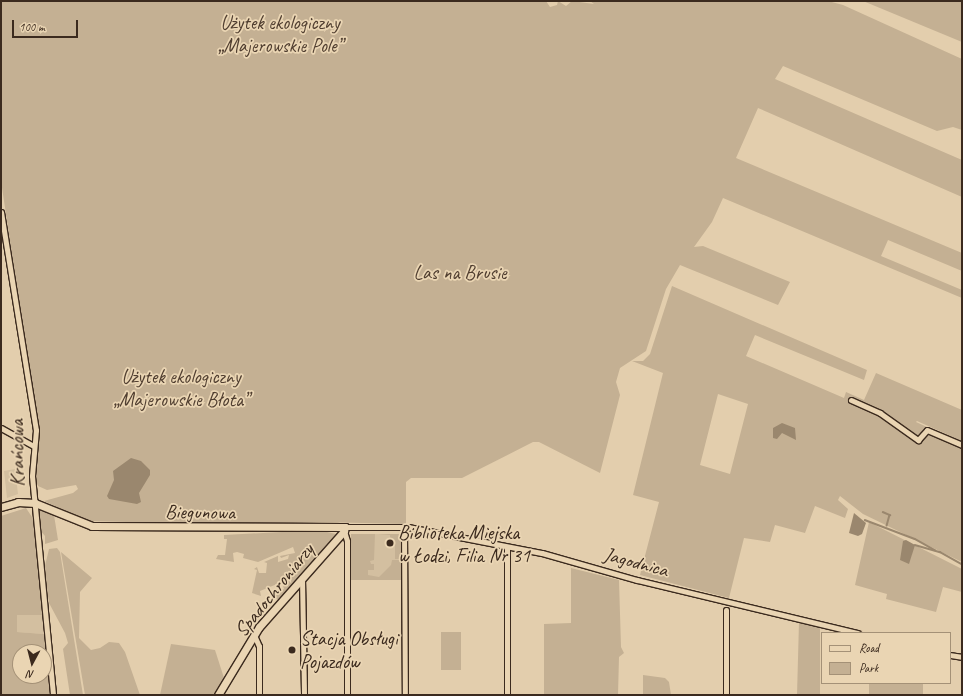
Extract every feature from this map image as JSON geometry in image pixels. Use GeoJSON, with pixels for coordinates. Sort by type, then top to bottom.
{"type":"FeatureCollection","features":[{"type":"Feature","properties":{"kind":"street","name":"Krańcowa"},"geometry":{"type":"LineString","coordinates":[[1,212],[35,428],[32,471],[53,695]]}},
{"type":"Feature","properties":{"kind":"street"},"geometry":{"type":"LineString","coordinates":[[851,400],[880,413],[918,440],[927,430],[962,445]]}},
{"type":"Feature","properties":{"kind":"street"},"geometry":{"type":"LineString","coordinates":[[1,428],[33,446]]}},
{"type":"Feature","properties":{"kind":"street","name":"Biegunowa"},"geometry":{"type":"LineString","coordinates":[[1,507],[18,502],[35,503],[90,526],[344,529],[404,527]]}},
{"type":"Feature","properties":{"kind":"street"},"geometry":{"type":"LineString","coordinates":[[404,527],[405,695]]}},
{"type":"Feature","properties":{"kind":"street","name":"Jagodnica"},"geometry":{"type":"LineString","coordinates":[[404,527],[549,555],[637,580],[854,632]]}},
{"type":"Feature","properties":{"kind":"street"},"geometry":{"type":"LineString","coordinates":[[344,529],[347,541],[347,695]]}},
{"type":"Feature","properties":{"kind":"street","name":"Spadochroniarzy"},"geometry":{"type":"LineString","coordinates":[[218,695],[254,635],[344,529]]}},
{"type":"Feature","properties":{"kind":"street"},"geometry":{"type":"LineString","coordinates":[[507,547],[507,695]]}},
{"type":"Feature","properties":{"kind":"street"},"geometry":{"type":"LineString","coordinates":[[302,578],[304,695]]}},
{"type":"Feature","properties":{"kind":"street"},"geometry":{"type":"LineString","coordinates":[[726,610],[726,695]]}},
{"type":"Feature","properties":{"kind":"street"},"geometry":{"type":"LineString","coordinates":[[254,635],[259,646],[259,695]]}},
{"type":"Feature","properties":{"kind":"street"},"geometry":{"type":"LineString","coordinates":[[951,655],[962,658]]}},
{"type":"Feature","properties":{"kind":"shaded area"},"geometry":{"type":"Polygon","coordinates":[[[782,423],[795,428],[796,440],[782,433],[777,439],[773,438],[773,428],[782,423]]]}},
{"type":"Feature","properties":{"kind":"shaded area"},"geometry":{"type":"Polygon","coordinates":[[[131,458],[141,461],[150,470],[150,475],[139,493],[141,502],[137,504],[109,499],[107,496],[114,480],[113,471],[131,458]]]}},
{"type":"Feature","properties":{"kind":"shaded area"},"geometry":{"type":"Polygon","coordinates":[[[15,469],[18,494],[7,498],[4,471],[15,469]]]}},
{"type":"Feature","properties":{"kind":"shaded area"},"geometry":{"type":"Polygon","coordinates":[[[854,513],[866,523],[862,534],[858,536],[849,533],[854,513]]]}},
{"type":"Feature","properties":{"kind":"shaded area"},"geometry":{"type":"Polygon","coordinates":[[[351,534],[401,534],[401,580],[351,580],[351,534]]]}},
{"type":"Feature","properties":{"kind":"shaded area"},"geometry":{"type":"Polygon","coordinates":[[[906,540],[915,545],[909,564],[900,560],[903,541],[906,540]]]}},
{"type":"Feature","properties":{"kind":"shaded area"},"geometry":{"type":"Polygon","coordinates":[[[17,615],[43,615],[44,634],[17,632],[17,615]]]}},
{"type":"Feature","properties":{"kind":"green space","name":"Las na Brusie"},"geometry":{"type":"Polygon","coordinates":[[[1,1],[546,1],[550,7],[557,5],[558,1],[566,6],[572,1],[594,4],[590,1],[828,1],[843,5],[962,59],[962,130],[953,127],[937,131],[783,66],[775,79],[962,160],[962,197],[758,108],[736,158],[962,253],[962,271],[888,240],[881,256],[962,290],[962,298],[723,198],[712,222],[694,247],[703,246],[790,282],[778,305],[680,265],[666,289],[646,351],[620,368],[616,382],[620,395],[600,473],[539,442],[533,442],[462,478],[411,478],[406,482],[406,524],[319,522],[242,525],[88,521],[44,501],[73,493],[78,489],[76,485],[47,490],[38,486],[34,478],[38,428],[1,181],[1,1]]]}},
{"type":"Feature","properties":{"kind":"green space"},"geometry":{"type":"Polygon","coordinates":[[[863,1],[962,1],[962,42],[863,1]]]}},
{"type":"Feature","properties":{"kind":"green space"},"geometry":{"type":"Polygon","coordinates":[[[672,286],[867,370],[864,380],[755,335],[746,356],[844,398],[846,392],[864,400],[876,373],[962,410],[962,441],[917,421],[916,422],[962,443],[962,562],[863,514],[840,496],[838,500],[848,509],[845,518],[815,506],[805,533],[775,525],[770,542],[744,538],[729,598],[640,575],[659,502],[633,495],[663,373],[632,361],[643,361],[650,354],[672,286]],[[718,394],[700,465],[730,474],[748,404],[718,394]]]}},
{"type":"Feature","properties":{"kind":"green space"},"geometry":{"type":"Polygon","coordinates":[[[38,507],[74,521],[74,523],[54,515],[58,540],[45,544],[45,536],[40,530],[38,507]]]}},
{"type":"Feature","properties":{"kind":"green space"},"geometry":{"type":"Polygon","coordinates":[[[26,508],[34,520],[43,615],[17,615],[17,632],[44,634],[45,644],[12,644],[12,684],[49,684],[50,695],[1,695],[1,516],[26,508]]]}},
{"type":"Feature","properties":{"kind":"green space"},"geometry":{"type":"Polygon","coordinates":[[[869,522],[962,569],[962,592],[943,587],[936,612],[886,599],[887,594],[855,585],[869,522]]]}},
{"type":"Feature","properties":{"kind":"green space"},"geometry":{"type":"Polygon","coordinates":[[[318,530],[336,534],[279,600],[271,597],[271,595],[278,595],[277,592],[284,589],[282,582],[260,591],[261,596],[252,593],[257,570],[254,569],[257,567],[259,573],[266,573],[267,563],[264,562],[278,556],[278,562],[288,559],[289,555],[281,558],[280,556],[295,553],[293,547],[258,562],[243,558],[244,554],[237,552],[233,553],[234,562],[216,559],[218,555],[225,555],[227,539],[224,539],[224,535],[318,530]]]}},
{"type":"Feature","properties":{"kind":"green space"},"geometry":{"type":"Polygon","coordinates":[[[351,534],[375,534],[374,560],[370,561],[371,564],[374,564],[374,570],[368,570],[368,575],[379,577],[391,565],[392,560],[401,560],[402,580],[351,580],[351,534]]]}},
{"type":"Feature","properties":{"kind":"green space"},"geometry":{"type":"Polygon","coordinates":[[[378,534],[401,534],[401,559],[395,559],[395,541],[390,541],[390,535],[378,534]]]}},
{"type":"Feature","properties":{"kind":"green space"},"geometry":{"type":"Polygon","coordinates":[[[57,548],[60,552],[83,695],[70,695],[63,649],[68,643],[65,633],[49,603],[44,570],[49,549],[57,548]]]}},
{"type":"Feature","properties":{"kind":"green space"},"geometry":{"type":"Polygon","coordinates":[[[61,552],[92,578],[80,592],[79,638],[91,650],[100,648],[109,642],[119,643],[125,652],[140,695],[85,695],[61,552]]]}},
{"type":"Feature","properties":{"kind":"green space"},"geometry":{"type":"Polygon","coordinates":[[[571,568],[619,580],[621,647],[624,653],[619,657],[618,695],[544,695],[544,624],[571,623],[571,568]]]}},
{"type":"Feature","properties":{"kind":"green space"},"geometry":{"type":"Polygon","coordinates":[[[799,622],[820,627],[820,695],[797,695],[799,622]]]}},
{"type":"Feature","properties":{"kind":"green space"},"geometry":{"type":"Polygon","coordinates":[[[441,632],[461,632],[461,670],[441,670],[441,632]]]}},
{"type":"Feature","properties":{"kind":"green space"},"geometry":{"type":"Polygon","coordinates":[[[171,644],[215,650],[224,678],[215,695],[160,695],[171,644]]]}},
{"type":"Feature","properties":{"kind":"green space"},"geometry":{"type":"Polygon","coordinates":[[[643,675],[665,678],[669,682],[671,695],[643,695],[643,675]]]}},
{"type":"Feature","properties":{"kind":"green space"},"geometry":{"type":"Polygon","coordinates":[[[869,684],[923,684],[923,695],[869,695],[869,684]]]}},
{"type":"Feature","properties":{"kind":"waterway"},"geometry":{"type":"LineString","coordinates":[[883,512],[890,515],[887,526]]}},
{"type":"Feature","properties":{"kind":"waterway"},"geometry":{"type":"LineString","coordinates":[[865,520],[915,539],[935,550]]}},
{"type":"Feature","properties":{"kind":"waterway"},"geometry":{"type":"LineString","coordinates":[[915,545],[940,552],[962,564]]}},
{"type":"Feature","properties":{"kind":"place","name":"Biblioteka Miejska w Łodzi, Filia Nr 31"},"geometry":{"type":"Point","coordinates":[390,543]}},
{"type":"Feature","properties":{"kind":"place","name":"Stacja Obsługi Pojazdów"},"geometry":{"type":"Point","coordinates":[292,650]}},
{"type":"Feature","properties":{"kind":"park label","name":"Użytek ekologiczny „Majerowskie Pole”"},"geometry":{"type":"Point","coordinates":[280,34]}},
{"type":"Feature","properties":{"kind":"park label","name":"Użytek ekologiczny „Majerowskie Błota”"},"geometry":{"type":"Point","coordinates":[181,388]}}]}
